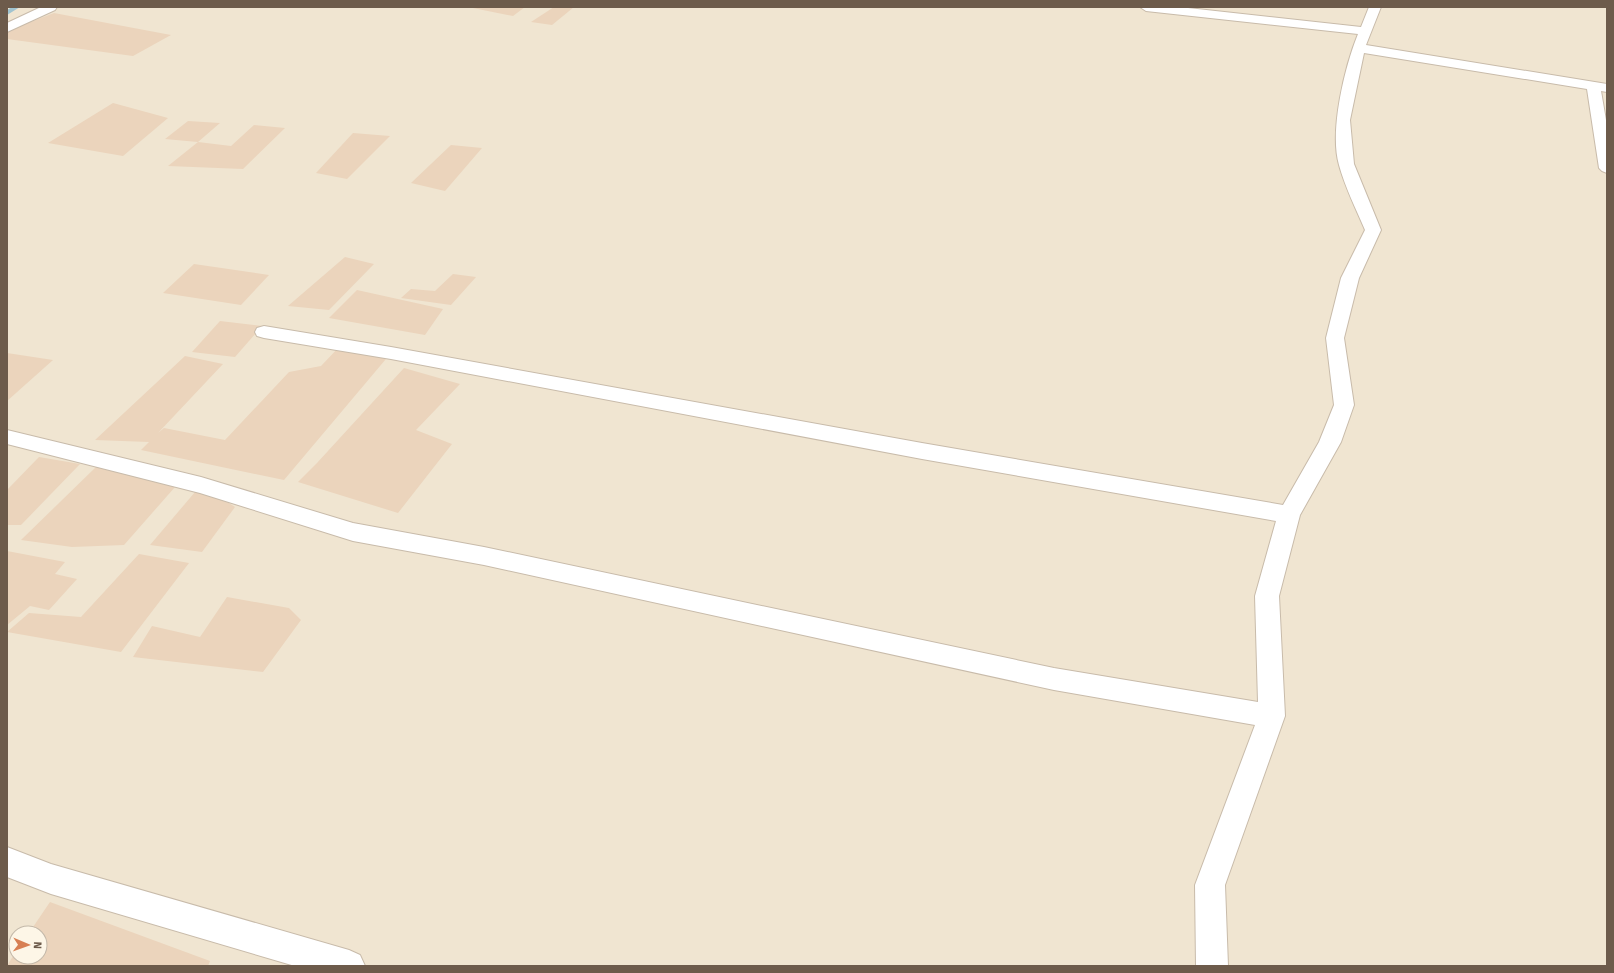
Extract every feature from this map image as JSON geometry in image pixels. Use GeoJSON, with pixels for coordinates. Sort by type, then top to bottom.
{"type":"FeatureCollection","features":[{"type":"Feature","properties":{"kind":"street"},"geometry":{"type":"LineString","coordinates":[[7,28],[51,7]]}},
{"type":"Feature","properties":{"kind":"street"},"geometry":{"type":"LineString","coordinates":[[1146,7],[1363,39],[1607,88]]}},
{"type":"Feature","properties":{"kind":"street"},"geometry":{"type":"LineString","coordinates":[[1212,966],[1210,885],[1272,716],[1267,596],[1289,515],[1330,442],[1344,405],[1335,338],[1350,278],[1373,230],[1346,164],[1344,120],[1363,39],[1376,7]]}},
{"type":"Feature","properties":{"kind":"street"},"geometry":{"type":"LineString","coordinates":[[1593,86],[1607,168]]}},
{"type":"Feature","properties":{"kind":"street"},"geometry":{"type":"LineString","coordinates":[[264,332],[407,356],[922,451],[1289,515]]}},
{"type":"Feature","properties":{"kind":"street"},"geometry":{"type":"LineString","coordinates":[[7,437],[201,485],[353,532],[484,556],[1054,679],[1272,716]]}},
{"type":"Feature","properties":{"kind":"street"},"geometry":{"type":"LineString","coordinates":[[7,862],[51,878],[349,966]]}},
{"type":"Feature","properties":{"kind":"shaded area"},"geometry":{"type":"Polygon","coordinates":[[[7,7],[1607,7],[1607,966],[7,966],[7,7]]]}},
{"type":"Feature","properties":{"kind":"building"},"geometry":{"type":"Polygon","coordinates":[[[468,7],[525,7],[513,16],[468,7]]]}},
{"type":"Feature","properties":{"kind":"building"},"geometry":{"type":"Polygon","coordinates":[[[554,7],[574,7],[552,25],[531,22],[554,7]]]}},
{"type":"Feature","properties":{"kind":"building"},"geometry":{"type":"Polygon","coordinates":[[[54,13],[171,35],[133,56],[7,39],[7,31],[54,13]]]}},
{"type":"Feature","properties":{"kind":"building"},"geometry":{"type":"Polygon","coordinates":[[[113,103],[168,118],[123,156],[48,143],[113,103]]]}},
{"type":"Feature","properties":{"kind":"building"},"geometry":{"type":"Polygon","coordinates":[[[188,121],[220,123],[198,142],[165,139],[188,121]]]}},
{"type":"Feature","properties":{"kind":"building"},"geometry":{"type":"Polygon","coordinates":[[[254,125],[285,128],[243,169],[168,166],[198,142],[231,146],[254,125]]]}},
{"type":"Feature","properties":{"kind":"building"},"geometry":{"type":"Polygon","coordinates":[[[353,133],[390,136],[347,179],[316,173],[353,133]]]}},
{"type":"Feature","properties":{"kind":"building"},"geometry":{"type":"Polygon","coordinates":[[[451,145],[482,148],[445,191],[411,183],[451,145]]]}},
{"type":"Feature","properties":{"kind":"building"},"geometry":{"type":"Polygon","coordinates":[[[345,257],[374,264],[329,310],[288,306],[345,257]]]}},
{"type":"Feature","properties":{"kind":"building"},"geometry":{"type":"Polygon","coordinates":[[[194,264],[269,275],[241,305],[163,293],[194,264]]]}},
{"type":"Feature","properties":{"kind":"building"},"geometry":{"type":"Polygon","coordinates":[[[453,274],[476,277],[451,305],[401,298],[411,289],[435,291],[453,274]]]}},
{"type":"Feature","properties":{"kind":"building"},"geometry":{"type":"Polygon","coordinates":[[[357,290],[443,309],[425,335],[329,318],[357,290]]]}},
{"type":"Feature","properties":{"kind":"building"},"geometry":{"type":"Polygon","coordinates":[[[220,321],[262,326],[235,357],[192,352],[220,321]]]}},
{"type":"Feature","properties":{"kind":"building"},"geometry":{"type":"Polygon","coordinates":[[[341,345],[391,353],[284,480],[141,450],[149,442],[95,440],[185,356],[223,364],[158,433],[164,428],[225,440],[289,372],[321,366],[341,345]]]}},
{"type":"Feature","properties":{"kind":"building"},"geometry":{"type":"Polygon","coordinates":[[[7,353],[53,360],[7,401],[7,353]]]}},
{"type":"Feature","properties":{"kind":"building"},"geometry":{"type":"Polygon","coordinates":[[[404,368],[460,384],[416,430],[452,444],[398,513],[298,482],[317,463],[404,368]]]}},
{"type":"Feature","properties":{"kind":"building"},"geometry":{"type":"Polygon","coordinates":[[[39,457],[80,464],[21,525],[7,525],[7,490],[39,457]]]}},
{"type":"Feature","properties":{"kind":"building"},"geometry":{"type":"Polygon","coordinates":[[[96,467],[175,487],[124,545],[72,547],[21,540],[96,467]]]}},
{"type":"Feature","properties":{"kind":"building"},"geometry":{"type":"Polygon","coordinates":[[[201,485],[235,507],[202,552],[150,545],[201,485]]]}},
{"type":"Feature","properties":{"kind":"building"},"geometry":{"type":"Polygon","coordinates":[[[7,551],[65,562],[55,574],[77,579],[49,610],[30,606],[7,625],[7,551]]]}},
{"type":"Feature","properties":{"kind":"building"},"geometry":{"type":"Polygon","coordinates":[[[139,554],[189,563],[121,652],[7,632],[29,613],[81,617],[139,554]]]}},
{"type":"Feature","properties":{"kind":"building"},"geometry":{"type":"Polygon","coordinates":[[[227,597],[289,608],[301,620],[263,672],[133,657],[152,626],[200,637],[227,597]]]}},
{"type":"Feature","properties":{"kind":"building"},"geometry":{"type":"Polygon","coordinates":[[[50,902],[210,961],[208,966],[7,966],[8,964],[48,965],[48,925],[34,925],[50,902]]]}},
{"type":"Feature","properties":{"kind":"waterway"},"geometry":{"type":"LineString","coordinates":[[7,13],[17,7]]}}]}
